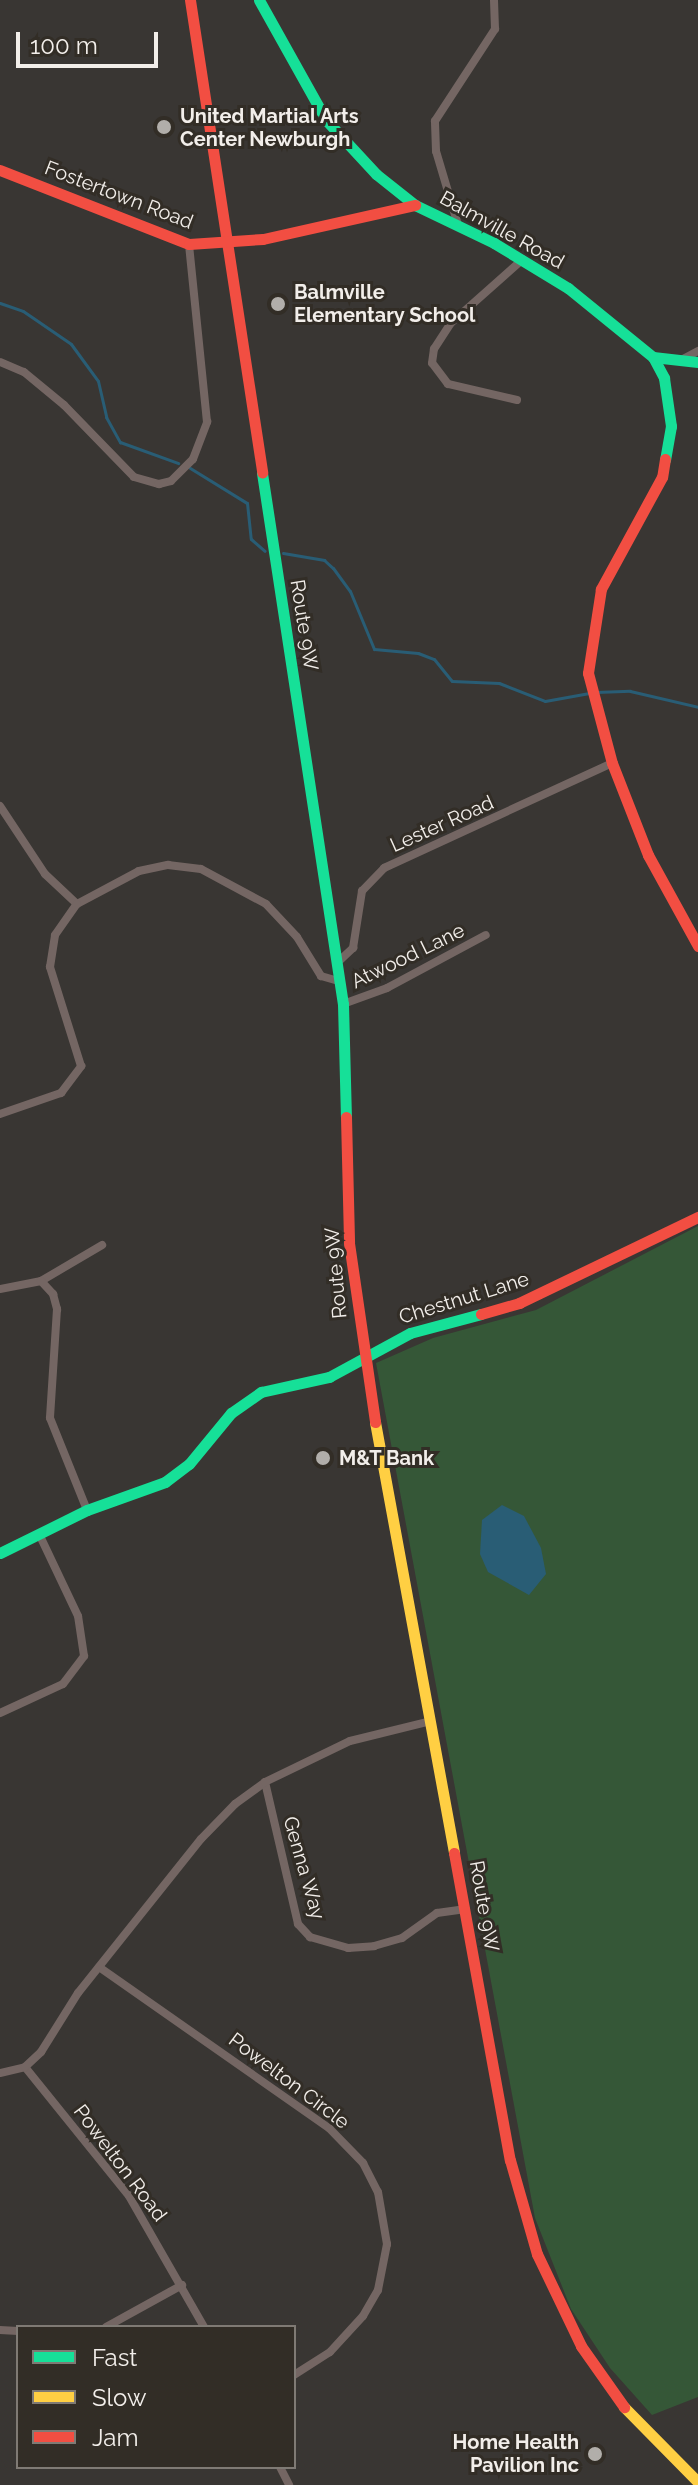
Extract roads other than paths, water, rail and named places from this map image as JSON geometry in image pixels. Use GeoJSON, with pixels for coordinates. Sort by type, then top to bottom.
{"type":"FeatureCollection","features":[{"type":"Feature","properties":{"kind":"main road","name":"Route 9W"},"geometry":{"type":"LineString","coordinates":[[190,0],[338,962],[343,1004],[349,1243],[363,1355],[521,2208],[562,2311],[620,2403],[698,2482]]}},
{"type":"Feature","properties":{"kind":"main road","name":"Balmville Road"},"geometry":{"type":"LineString","coordinates":[[259,0],[344,144],[415,205],[523,259],[610,319],[653,357],[669,395],[667,456],[654,496],[601,589],[589,636],[591,694],[612,763],[658,878],[698,946]]}},
{"type":"Feature","properties":{"kind":"main road","name":"Fostertown Road"},"geometry":{"type":"LineString","coordinates":[[0,170],[189,244],[227,244],[415,205]]}},
{"type":"Feature","properties":{"kind":"main road"},"geometry":{"type":"LineString","coordinates":[[653,357],[698,362]]}},
{"type":"Feature","properties":{"kind":"main road","name":"Chestnut Lane"},"geometry":{"type":"LineString","coordinates":[[0,1553],[87,1510],[177,1475],[243,1402],[261,1392],[329,1377],[363,1355],[410,1333],[519,1303],[698,1217]]}},
{"type":"Feature","properties":{"kind":"street"},"geometry":{"type":"LineString","coordinates":[[458,225],[436,151],[435,121],[495,29],[494,0]]}},
{"type":"Feature","properties":{"kind":"street"},"geometry":{"type":"LineString","coordinates":[[0,362],[24,372],[64,405],[134,477],[146,483],[171,481],[193,459],[207,422],[189,244]]}},
{"type":"Feature","properties":{"kind":"street"},"geometry":{"type":"LineString","coordinates":[[517,400],[448,384],[432,363],[434,349],[451,323],[523,259]]}},
{"type":"Feature","properties":{"kind":"street"},"geometry":{"type":"LineString","coordinates":[[683,359],[698,351]]}},
{"type":"Feature","properties":{"kind":"street","name":"Lester Road"},"geometry":{"type":"LineString","coordinates":[[338,962],[353,948],[362,891],[384,868],[612,763]]}},
{"type":"Feature","properties":{"kind":"street"},"geometry":{"type":"LineString","coordinates":[[0,806],[45,874],[77,904]]}},
{"type":"Feature","properties":{"kind":"street"},"geometry":{"type":"LineString","coordinates":[[0,1114],[61,1093],[81,1066],[50,967],[55,935],[77,904],[139,871],[168,865],[201,869],[266,904],[297,937],[321,976],[339,981]]}},
{"type":"Feature","properties":{"kind":"street","name":"Atwood Lane"},"geometry":{"type":"LineString","coordinates":[[343,1004],[387,988],[486,935]]}},
{"type":"Feature","properties":{"kind":"street"},"geometry":{"type":"LineString","coordinates":[[0,1289],[41,1281],[102,1245]]}},
{"type":"Feature","properties":{"kind":"street"},"geometry":{"type":"LineString","coordinates":[[41,1281],[48,1285],[57,1309],[50,1418],[87,1510]]}},
{"type":"Feature","properties":{"kind":"street"},"geometry":{"type":"LineString","coordinates":[[0,1713],[63,1684],[84,1656],[78,1616],[39,1534]]}},
{"type":"Feature","properties":{"kind":"street"},"geometry":{"type":"LineString","coordinates":[[0,2073],[25,2067],[48,2043],[99,1967],[207,1831],[265,1782],[350,1741],[432,1721]]}},
{"type":"Feature","properties":{"kind":"street","name":"Genna Way"},"geometry":{"type":"LineString","coordinates":[[265,1782],[298,1924],[310,1937],[348,1948],[374,1946],[402,1938],[437,1913],[467,1909]]}},
{"type":"Feature","properties":{"kind":"street","name":"Powelton Circle"},"geometry":{"type":"LineString","coordinates":[[99,1967],[329,2128],[363,2163],[378,2192],[387,2244],[378,2290],[363,2316],[330,2352],[296,2374]]}},
{"type":"Feature","properties":{"kind":"street","name":"Powelton Road"},"geometry":{"type":"LineString","coordinates":[[25,2067],[129,2196],[203,2325]]}},
{"type":"Feature","properties":{"kind":"street"},"geometry":{"type":"LineString","coordinates":[[110,2325],[182,2285]]}},
{"type":"Feature","properties":{"kind":"water"},"geometry":{"type":"Polygon","coordinates":[[[502,1505],[524,1516],[541,1548],[546,1574],[529,1595],[488,1572],[480,1554],[482,1520],[502,1505]]]}},
{"type":"Feature","properties":{"kind":"waterway"},"geometry":{"type":"LineString","coordinates":[[0,303],[23,311],[71,344],[98,381],[106,417],[120,442],[178,463]]}},
{"type":"Feature","properties":{"kind":"waterway"},"geometry":{"type":"LineString","coordinates":[[190,468],[247,503],[251,539],[265,551]]}},
{"type":"Feature","properties":{"kind":"waterway"},"geometry":{"type":"LineString","coordinates":[[283,553],[324,560],[333,568],[350,591],[374,649],[418,653],[434,659],[452,681],[499,683],[545,701],[589,693]]}},
{"type":"Feature","properties":{"kind":"waterway"},"geometry":{"type":"LineString","coordinates":[[596,692],[630,691],[698,707]]}},
{"type":"Feature","properties":{"kind":"place","name":"United Martial Arts Center Newburgh"},"geometry":{"type":"Point","coordinates":[164,127]}},
{"type":"Feature","properties":{"kind":"place","name":"Balmville Elementary School"},"geometry":{"type":"Point","coordinates":[278,304]}},
{"type":"Feature","properties":{"kind":"place","name":"M&T Bank"},"geometry":{"type":"Point","coordinates":[323,1458]}},
{"type":"Feature","properties":{"kind":"place","name":"Home Health Pavilion Inc"},"geometry":{"type":"Point","coordinates":[595,2454]}}]}
